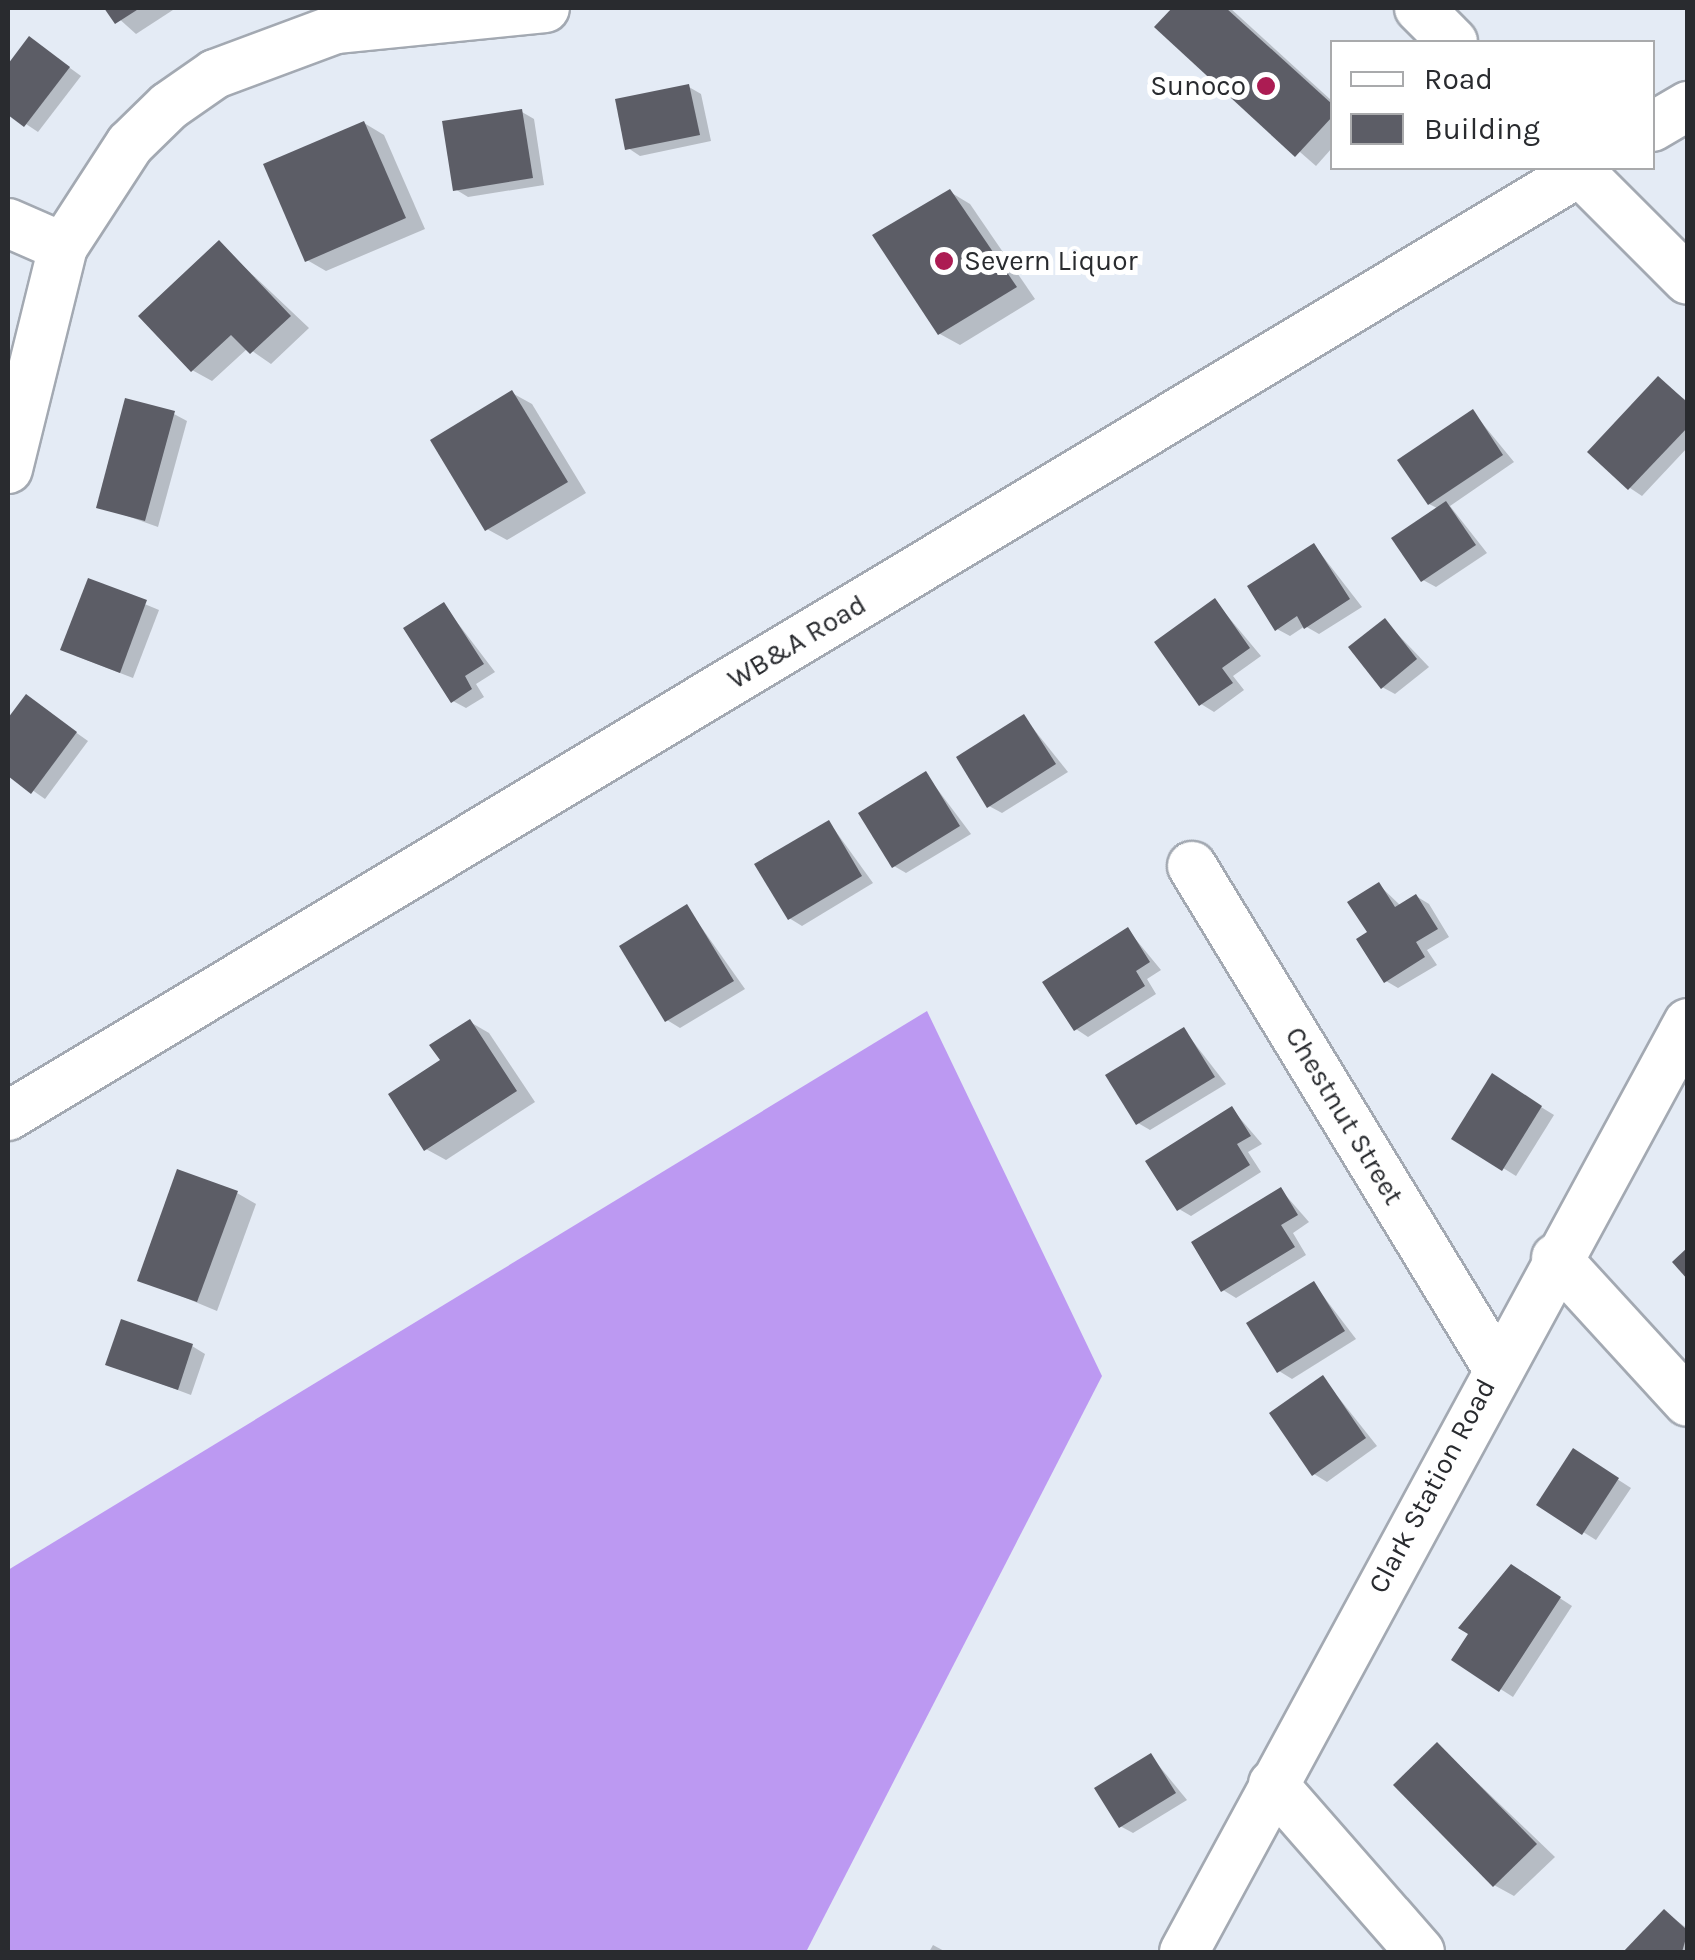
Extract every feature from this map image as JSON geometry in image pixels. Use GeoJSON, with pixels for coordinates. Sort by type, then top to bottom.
{"type":"FeatureCollection","features":[{"type":"Feature","properties":{"kind":"street"},"geometry":{"type":"LineString","coordinates":[[8,470],[63,246],[130,144],[215,74],[336,29],[545,8]]}},
{"type":"Feature","properties":{"kind":"street"},"geometry":{"type":"LineString","coordinates":[[1419,8],[1451,40]]}},
{"type":"Feature","properties":{"kind":"street"},"geometry":{"type":"LineString","coordinates":[[1655,125],[1688,106]]}},
{"type":"Feature","properties":{"kind":"street","name":"WB&A Road"},"geometry":{"type":"LineString","coordinates":[[8,1116],[1579,170]]}},
{"type":"Feature","properties":{"kind":"street"},"geometry":{"type":"LineString","coordinates":[[1582,170],[1688,280]]}},
{"type":"Feature","properties":{"kind":"street"},"geometry":{"type":"LineString","coordinates":[[8,223],[63,246]]}},
{"type":"Feature","properties":{"kind":"street","name":"Chestnut Street"},"geometry":{"type":"LineString","coordinates":[[1192,866],[1496,1366]]}},
{"type":"Feature","properties":{"kind":"street","name":"Clark Station Road"},"geometry":{"type":"LineString","coordinates":[[1184,1952],[1496,1366],[1688,1023]]}},
{"type":"Feature","properties":{"kind":"street"},"geometry":{"type":"LineString","coordinates":[[1556,1258],[1688,1402]]}},
{"type":"Feature","properties":{"kind":"street"},"geometry":{"type":"LineString","coordinates":[[1273,1784],[1420,1952]]}},
{"type":"Feature","properties":{"kind":"shaded area"},"geometry":{"type":"Polygon","coordinates":[[[927,1011],[1102,1376],[806,1952],[8,1952],[8,1570],[927,1011]]]}},
{"type":"Feature","properties":{"kind":"building"},"geometry":{"type":"Polygon","coordinates":[[[104,8],[140,8],[115,24],[104,8]]]}},
{"type":"Feature","properties":{"kind":"building"},"geometry":{"type":"Polygon","coordinates":[[[1172,8],[1226,8],[1330,102],[1330,119],[1295,157],[1154,27],[1172,8]]]}},
{"type":"Feature","properties":{"kind":"building"},"geometry":{"type":"Polygon","coordinates":[[[29,36],[70,67],[24,127],[8,115],[8,64],[29,36]]]}},
{"type":"Feature","properties":{"kind":"building"},"geometry":{"type":"Polygon","coordinates":[[[689,84],[700,135],[625,150],[615,99],[689,84]]]}},
{"type":"Feature","properties":{"kind":"building"},"geometry":{"type":"Polygon","coordinates":[[[522,109],[533,178],[453,191],[442,121],[522,109]]]}},
{"type":"Feature","properties":{"kind":"building"},"geometry":{"type":"Polygon","coordinates":[[[364,121],[406,218],[305,262],[263,164],[364,121]]]}},
{"type":"Feature","properties":{"kind":"building","name":"Severn Liquor"},"geometry":{"type":"Polygon","coordinates":[[[950,189],[1017,287],[938,335],[872,235],[950,189]]]}},
{"type":"Feature","properties":{"kind":"building"},"geometry":{"type":"Polygon","coordinates":[[[219,240],[291,316],[250,354],[231,335],[191,372],[138,316],[219,240]]]}},
{"type":"Feature","properties":{"kind":"building"},"geometry":{"type":"Polygon","coordinates":[[[1658,376],[1688,403],[1688,427],[1628,490],[1587,452],[1658,376]]]}},
{"type":"Feature","properties":{"kind":"building"},"geometry":{"type":"Polygon","coordinates":[[[512,390],[568,482],[485,531],[430,440],[512,390]]]}},
{"type":"Feature","properties":{"kind":"building"},"geometry":{"type":"Polygon","coordinates":[[[125,398],[175,411],[145,521],[96,508],[125,398]]]}},
{"type":"Feature","properties":{"kind":"building"},"geometry":{"type":"Polygon","coordinates":[[[1473,409],[1503,455],[1428,505],[1397,460],[1473,409]]]}},
{"type":"Feature","properties":{"kind":"building"},"geometry":{"type":"Polygon","coordinates":[[[1446,501],[1476,545],[1421,582],[1391,538],[1446,501]]]}},
{"type":"Feature","properties":{"kind":"building"},"geometry":{"type":"Polygon","coordinates":[[[1314,543],[1350,599],[1304,629],[1297,616],[1275,631],[1247,586],[1314,543]]]}},
{"type":"Feature","properties":{"kind":"building"},"geometry":{"type":"Polygon","coordinates":[[[88,578],[147,600],[120,673],[60,650],[88,578]]]}},
{"type":"Feature","properties":{"kind":"building"},"geometry":{"type":"Polygon","coordinates":[[[1215,598],[1250,648],[1222,668],[1233,683],[1199,706],[1154,642],[1215,598]]]}},
{"type":"Feature","properties":{"kind":"building"},"geometry":{"type":"Polygon","coordinates":[[[444,602],[484,664],[465,676],[472,689],[451,703],[403,628],[444,602]]]}},
{"type":"Feature","properties":{"kind":"building"},"geometry":{"type":"Polygon","coordinates":[[[1385,618],[1417,659],[1381,689],[1348,647],[1385,618]]]}},
{"type":"Feature","properties":{"kind":"building"},"geometry":{"type":"Polygon","coordinates":[[[26,694],[77,732],[31,794],[8,776],[8,718],[26,694]]]}},
{"type":"Feature","properties":{"kind":"building"},"geometry":{"type":"Polygon","coordinates":[[[1024,714],[1056,764],[987,808],[956,757],[1024,714]]]}},
{"type":"Feature","properties":{"kind":"building"},"geometry":{"type":"Polygon","coordinates":[[[926,771],[960,826],[892,868],[858,813],[926,771]]]}},
{"type":"Feature","properties":{"kind":"building"},"geometry":{"type":"Polygon","coordinates":[[[829,820],[862,876],[788,920],[754,864],[829,820]]]}},
{"type":"Feature","properties":{"kind":"building"},"geometry":{"type":"Polygon","coordinates":[[[1379,882],[1395,907],[1416,894],[1438,929],[1416,942],[1425,957],[1384,983],[1356,939],[1367,932],[1347,902],[1379,882]]]}},
{"type":"Feature","properties":{"kind":"building"},"geometry":{"type":"Polygon","coordinates":[[[687,904],[734,981],[665,1022],[619,946],[687,904]]]}},
{"type":"Feature","properties":{"kind":"building"},"geometry":{"type":"Polygon","coordinates":[[[1128,927],[1150,962],[1136,971],[1145,986],[1074,1031],[1042,982],[1128,927]]]}},
{"type":"Feature","properties":{"kind":"building"},"geometry":{"type":"Polygon","coordinates":[[[470,1019],[517,1091],[424,1151],[388,1094],[440,1060],[429,1045],[470,1019]]]}},
{"type":"Feature","properties":{"kind":"building"},"geometry":{"type":"Polygon","coordinates":[[[1184,1027],[1215,1077],[1136,1125],[1105,1075],[1184,1027]]]}},
{"type":"Feature","properties":{"kind":"building"},"geometry":{"type":"Polygon","coordinates":[[[1492,1073],[1542,1106],[1502,1171],[1451,1139],[1492,1073]]]}},
{"type":"Feature","properties":{"kind":"building"},"geometry":{"type":"Polygon","coordinates":[[[1232,1106],[1251,1136],[1237,1144],[1250,1165],[1177,1211],[1145,1161],[1232,1106]]]}},
{"type":"Feature","properties":{"kind":"building"},"geometry":{"type":"Polygon","coordinates":[[[177,1169],[238,1191],[197,1302],[137,1281],[177,1169]]]}},
{"type":"Feature","properties":{"kind":"building"},"geometry":{"type":"Polygon","coordinates":[[[1281,1187],[1298,1215],[1281,1225],[1295,1247],[1221,1292],[1191,1242],[1281,1187]]]}},
{"type":"Feature","properties":{"kind":"building"},"geometry":{"type":"Polygon","coordinates":[[[1688,1247],[1688,1280],[1672,1262],[1688,1247]]]}},
{"type":"Feature","properties":{"kind":"building"},"geometry":{"type":"Polygon","coordinates":[[[1314,1281],[1345,1331],[1277,1373],[1246,1323],[1314,1281]]]}},
{"type":"Feature","properties":{"kind":"building"},"geometry":{"type":"Polygon","coordinates":[[[121,1319],[193,1344],[178,1390],[105,1365],[121,1319]]]}},
{"type":"Feature","properties":{"kind":"building"},"geometry":{"type":"Polygon","coordinates":[[[1323,1375],[1366,1438],[1312,1476],[1269,1413],[1323,1375]]]}},
{"type":"Feature","properties":{"kind":"building"},"geometry":{"type":"Polygon","coordinates":[[[1573,1448],[1619,1478],[1582,1535],[1536,1505],[1573,1448]]]}},
{"type":"Feature","properties":{"kind":"building"},"geometry":{"type":"Polygon","coordinates":[[[1511,1564],[1561,1597],[1499,1692],[1451,1660],[1468,1634],[1458,1628],[1511,1564]]]}},
{"type":"Feature","properties":{"kind":"building"},"geometry":{"type":"Polygon","coordinates":[[[1437,1742],[1537,1844],[1493,1887],[1393,1785],[1437,1742]]]}},
{"type":"Feature","properties":{"kind":"building"},"geometry":{"type":"Polygon","coordinates":[[[1151,1753],[1176,1793],[1119,1828],[1094,1788],[1151,1753]]]}},
{"type":"Feature","properties":{"kind":"building"},"geometry":{"type":"Polygon","coordinates":[[[1664,1909],[1688,1931],[1682,1952],[1623,1952],[1664,1909]]]}},
{"type":"Feature","properties":{"kind":"place","name":"Sunoco"},"geometry":{"type":"Point","coordinates":[1266,86]}},
{"type":"Feature","properties":{"kind":"place","name":"Severn Liquor"},"geometry":{"type":"Point","coordinates":[944,261]}}]}
